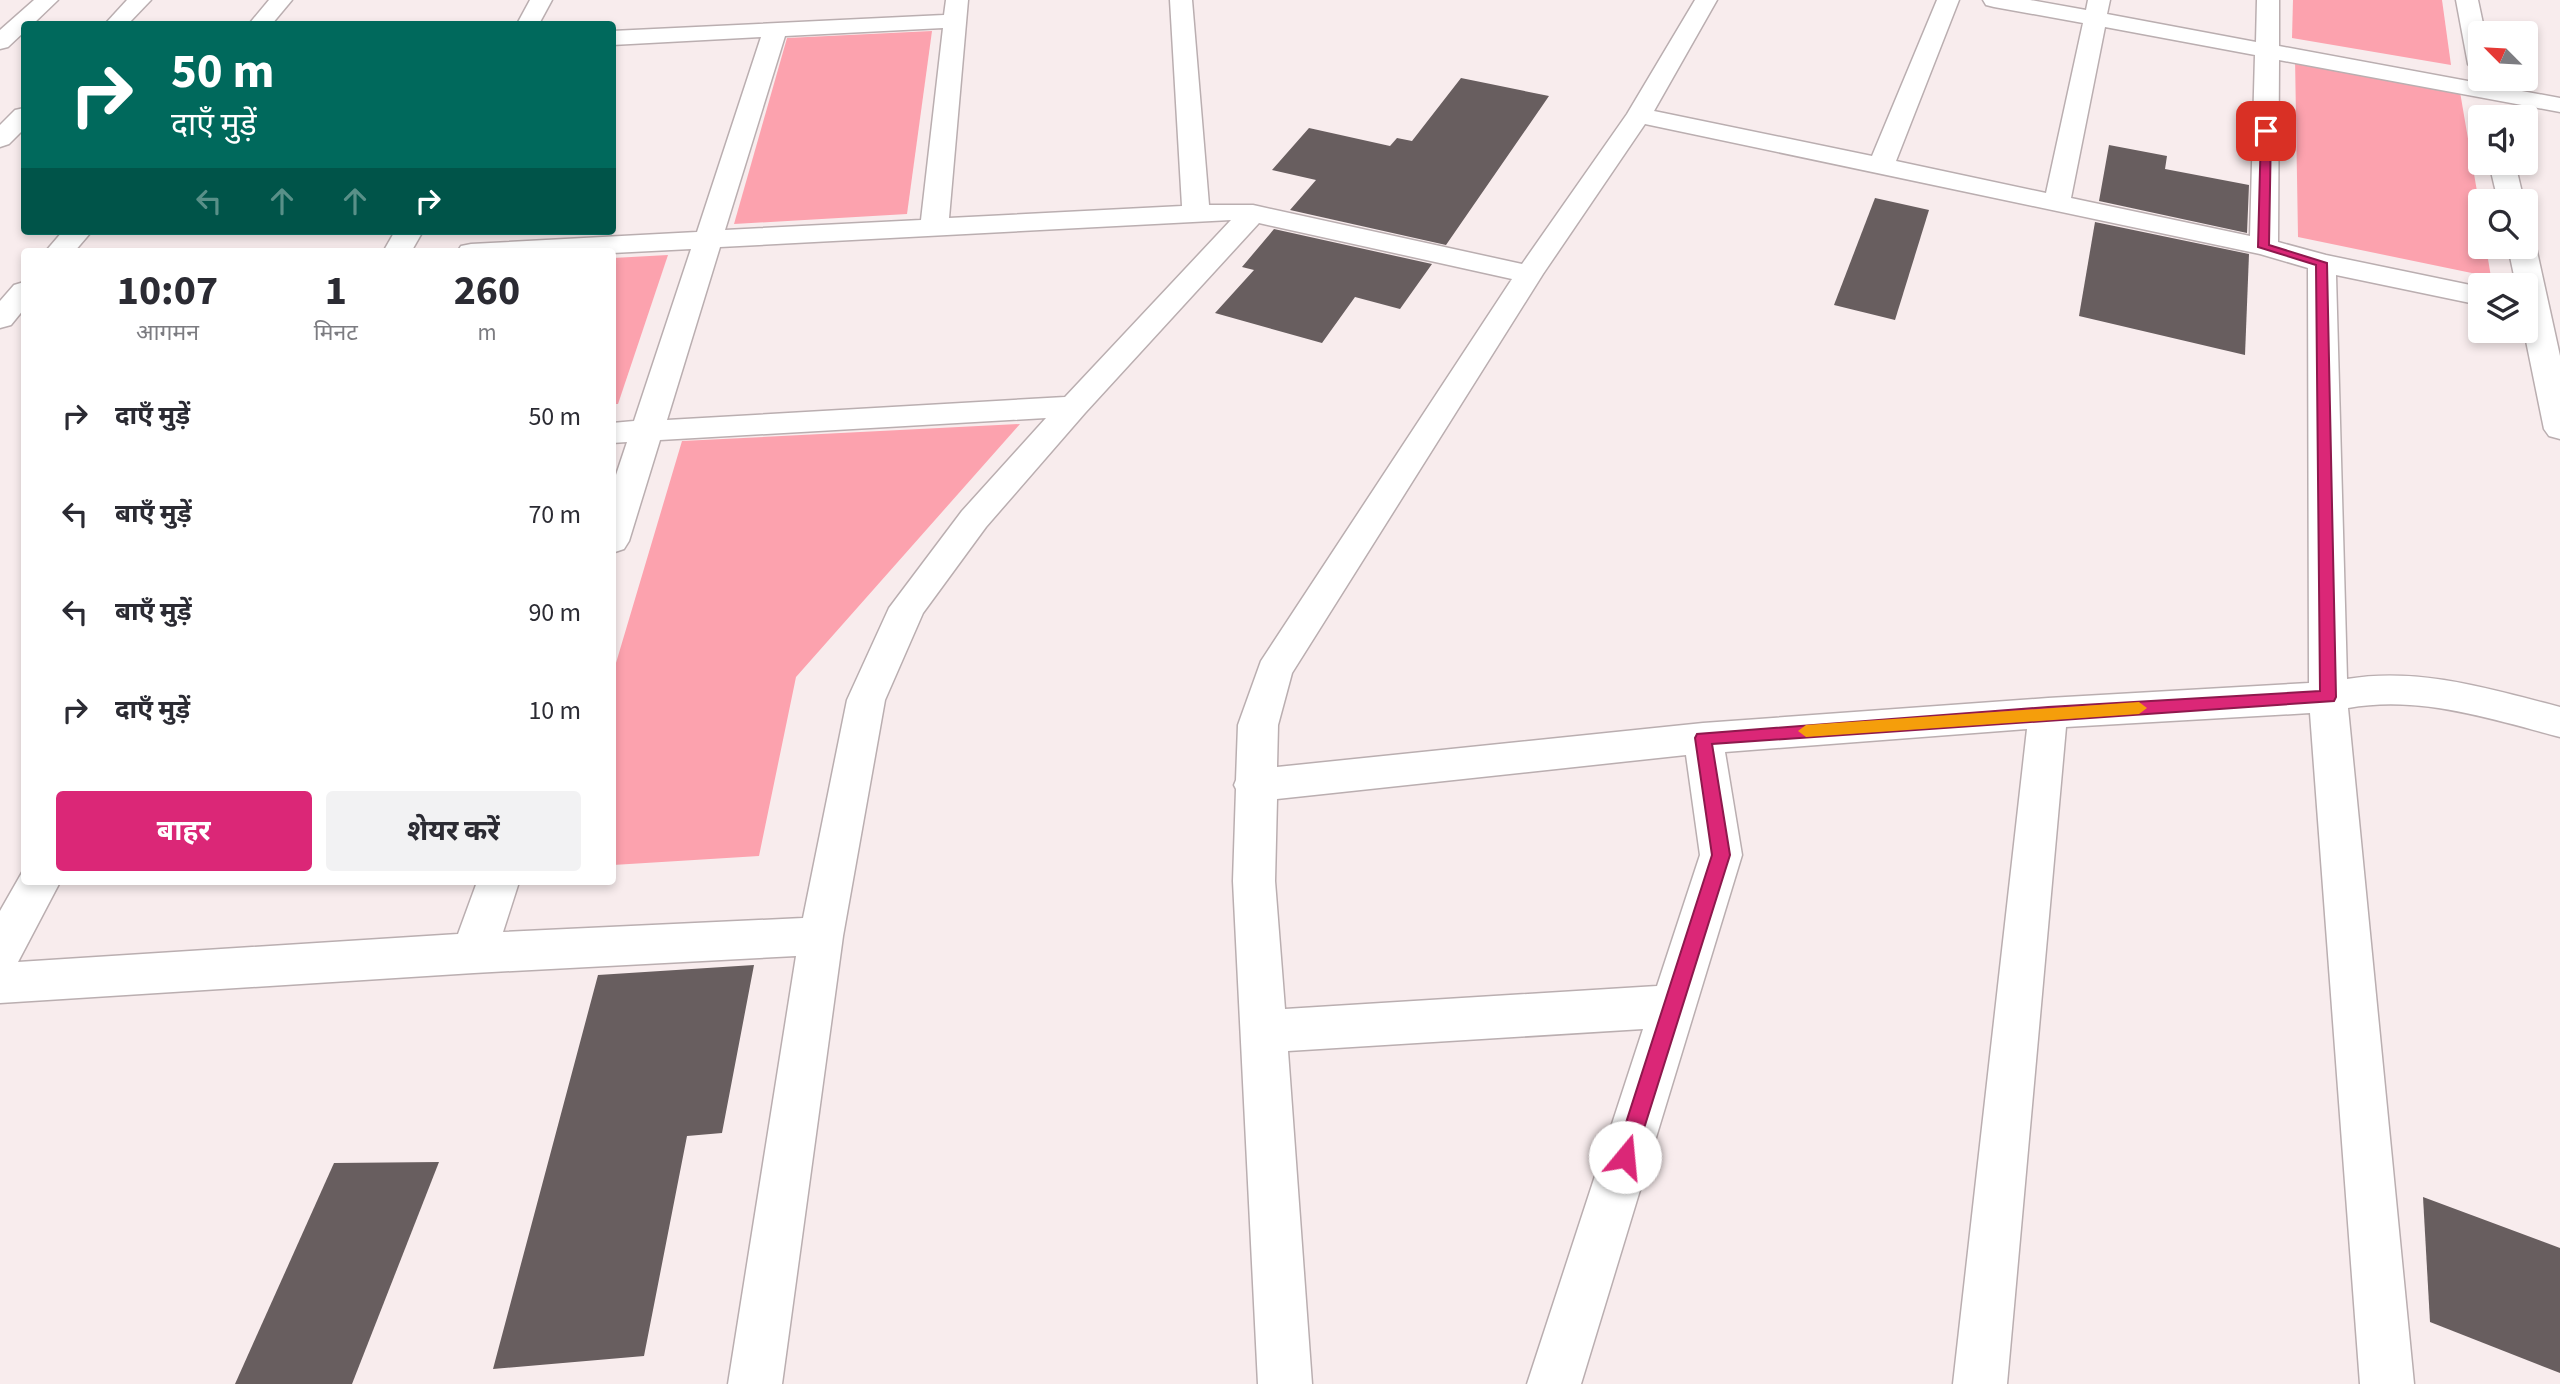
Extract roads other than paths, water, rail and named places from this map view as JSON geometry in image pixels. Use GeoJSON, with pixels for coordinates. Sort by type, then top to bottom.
{"type":"FeatureCollection","features":[{"type":"Feature","properties":{"kind":"street"},"geometry":{"type":"LineString","coordinates":[[24,21],[47,0]]}},
{"type":"Feature","properties":{"kind":"street"},"geometry":{"type":"LineString","coordinates":[[119,21],[140,0]]}},
{"type":"Feature","properties":{"kind":"street"},"geometry":{"type":"LineString","coordinates":[[263,21],[281,0]]}},
{"type":"Feature","properties":{"kind":"street"},"geometry":{"type":"LineString","coordinates":[[530,21],[541,0]]}},
{"type":"Feature","properties":{"kind":"street"},"geometry":{"type":"LineString","coordinates":[[1181,0],[1196,213]]}},
{"type":"Feature","properties":{"kind":"street"},"geometry":{"type":"LineString","coordinates":[[1285,1384],[1254,881],[1254,785],[1258,726],[1274,671],[1529,274],[1639,115],[1706,0]]}},
{"type":"Feature","properties":{"kind":"street"},"geometry":{"type":"LineString","coordinates":[[1881,166],[1948,0]]}},
{"type":"Feature","properties":{"kind":"street"},"geometry":{"type":"LineString","coordinates":[[1994,0],[2097,9],[2268,50],[2468,82]]}},
{"type":"Feature","properties":{"kind":"street"},"geometry":{"type":"LineString","coordinates":[[2264,247],[2269,0]]}},
{"type":"Feature","properties":{"kind":"street"},"geometry":{"type":"LineString","coordinates":[[2467,0],[2471,21]]}},
{"type":"Feature","properties":{"kind":"street"},"geometry":{"type":"LineString","coordinates":[[2057,204],[2097,9]]}},
{"type":"Feature","properties":{"kind":"street"},"geometry":{"type":"LineString","coordinates":[[616,38],[775,30],[956,10],[934,227]]}},
{"type":"Feature","properties":{"kind":"street"},"geometry":{"type":"LineString","coordinates":[[0,42],[21,23]]}},
{"type":"Feature","properties":{"kind":"street"},"geometry":{"type":"LineString","coordinates":[[616,529],[775,30]]}},
{"type":"Feature","properties":{"kind":"street"},"geometry":{"type":"LineString","coordinates":[[2507,91],[2560,105]]}},
{"type":"Feature","properties":{"kind":"street"},"geometry":{"type":"LineString","coordinates":[[1639,115],[2264,247],[2322,263],[2468,293]]}},
{"type":"Feature","properties":{"kind":"street"},"geometry":{"type":"LineString","coordinates":[[0,139],[21,118]]}},
{"type":"Feature","properties":{"kind":"street"},"geometry":{"type":"LineString","coordinates":[[544,248],[1196,213],[1254,213],[1529,274]]}},
{"type":"Feature","properties":{"kind":"street"},"geometry":{"type":"LineString","coordinates":[[755,1384],[821,936],[866,700],[907,608],[974,519],[1074,405],[1254,213]]}},
{"type":"Feature","properties":{"kind":"street"},"geometry":{"type":"LineString","coordinates":[[63,248],[74,235]]}},
{"type":"Feature","properties":{"kind":"street"},"geometry":{"type":"LineString","coordinates":[[2525,259],[2540,309],[2560,429]]}},
{"type":"Feature","properties":{"kind":"street"},"geometry":{"type":"LineString","coordinates":[[2322,263],[2328,697],[2388,1384]]}},
{"type":"Feature","properties":{"kind":"street"},"geometry":{"type":"LineString","coordinates":[[0,319],[21,294]]}},
{"type":"Feature","properties":{"kind":"street"},"geometry":{"type":"LineString","coordinates":[[616,433],[1074,405]]}},
{"type":"Feature","properties":{"kind":"street"},"geometry":{"type":"LineString","coordinates":[[1254,785],[1703,738],[2048,713],[2328,697],[2374,688],[2455,695],[2560,722]]}},
{"type":"Feature","properties":{"kind":"street"},"geometry":{"type":"LineString","coordinates":[[1980,1384],[2048,713]]}},
{"type":"Feature","properties":{"kind":"street"},"geometry":{"type":"LineString","coordinates":[[1554,1384],[1721,855],[1703,738]]}},
{"type":"Feature","properties":{"kind":"street"},"geometry":{"type":"LineString","coordinates":[[0,952],[37,885]]}},
{"type":"Feature","properties":{"kind":"street"},"geometry":{"type":"LineString","coordinates":[[474,953],[497,885]]}},
{"type":"Feature","properties":{"kind":"street"},"geometry":{"type":"LineString","coordinates":[[0,983],[474,953],[821,936]]}},
{"type":"Feature","properties":{"kind":"street"},"geometry":{"type":"LineString","coordinates":[[1263,1031],[1673,1006]]}}]}
